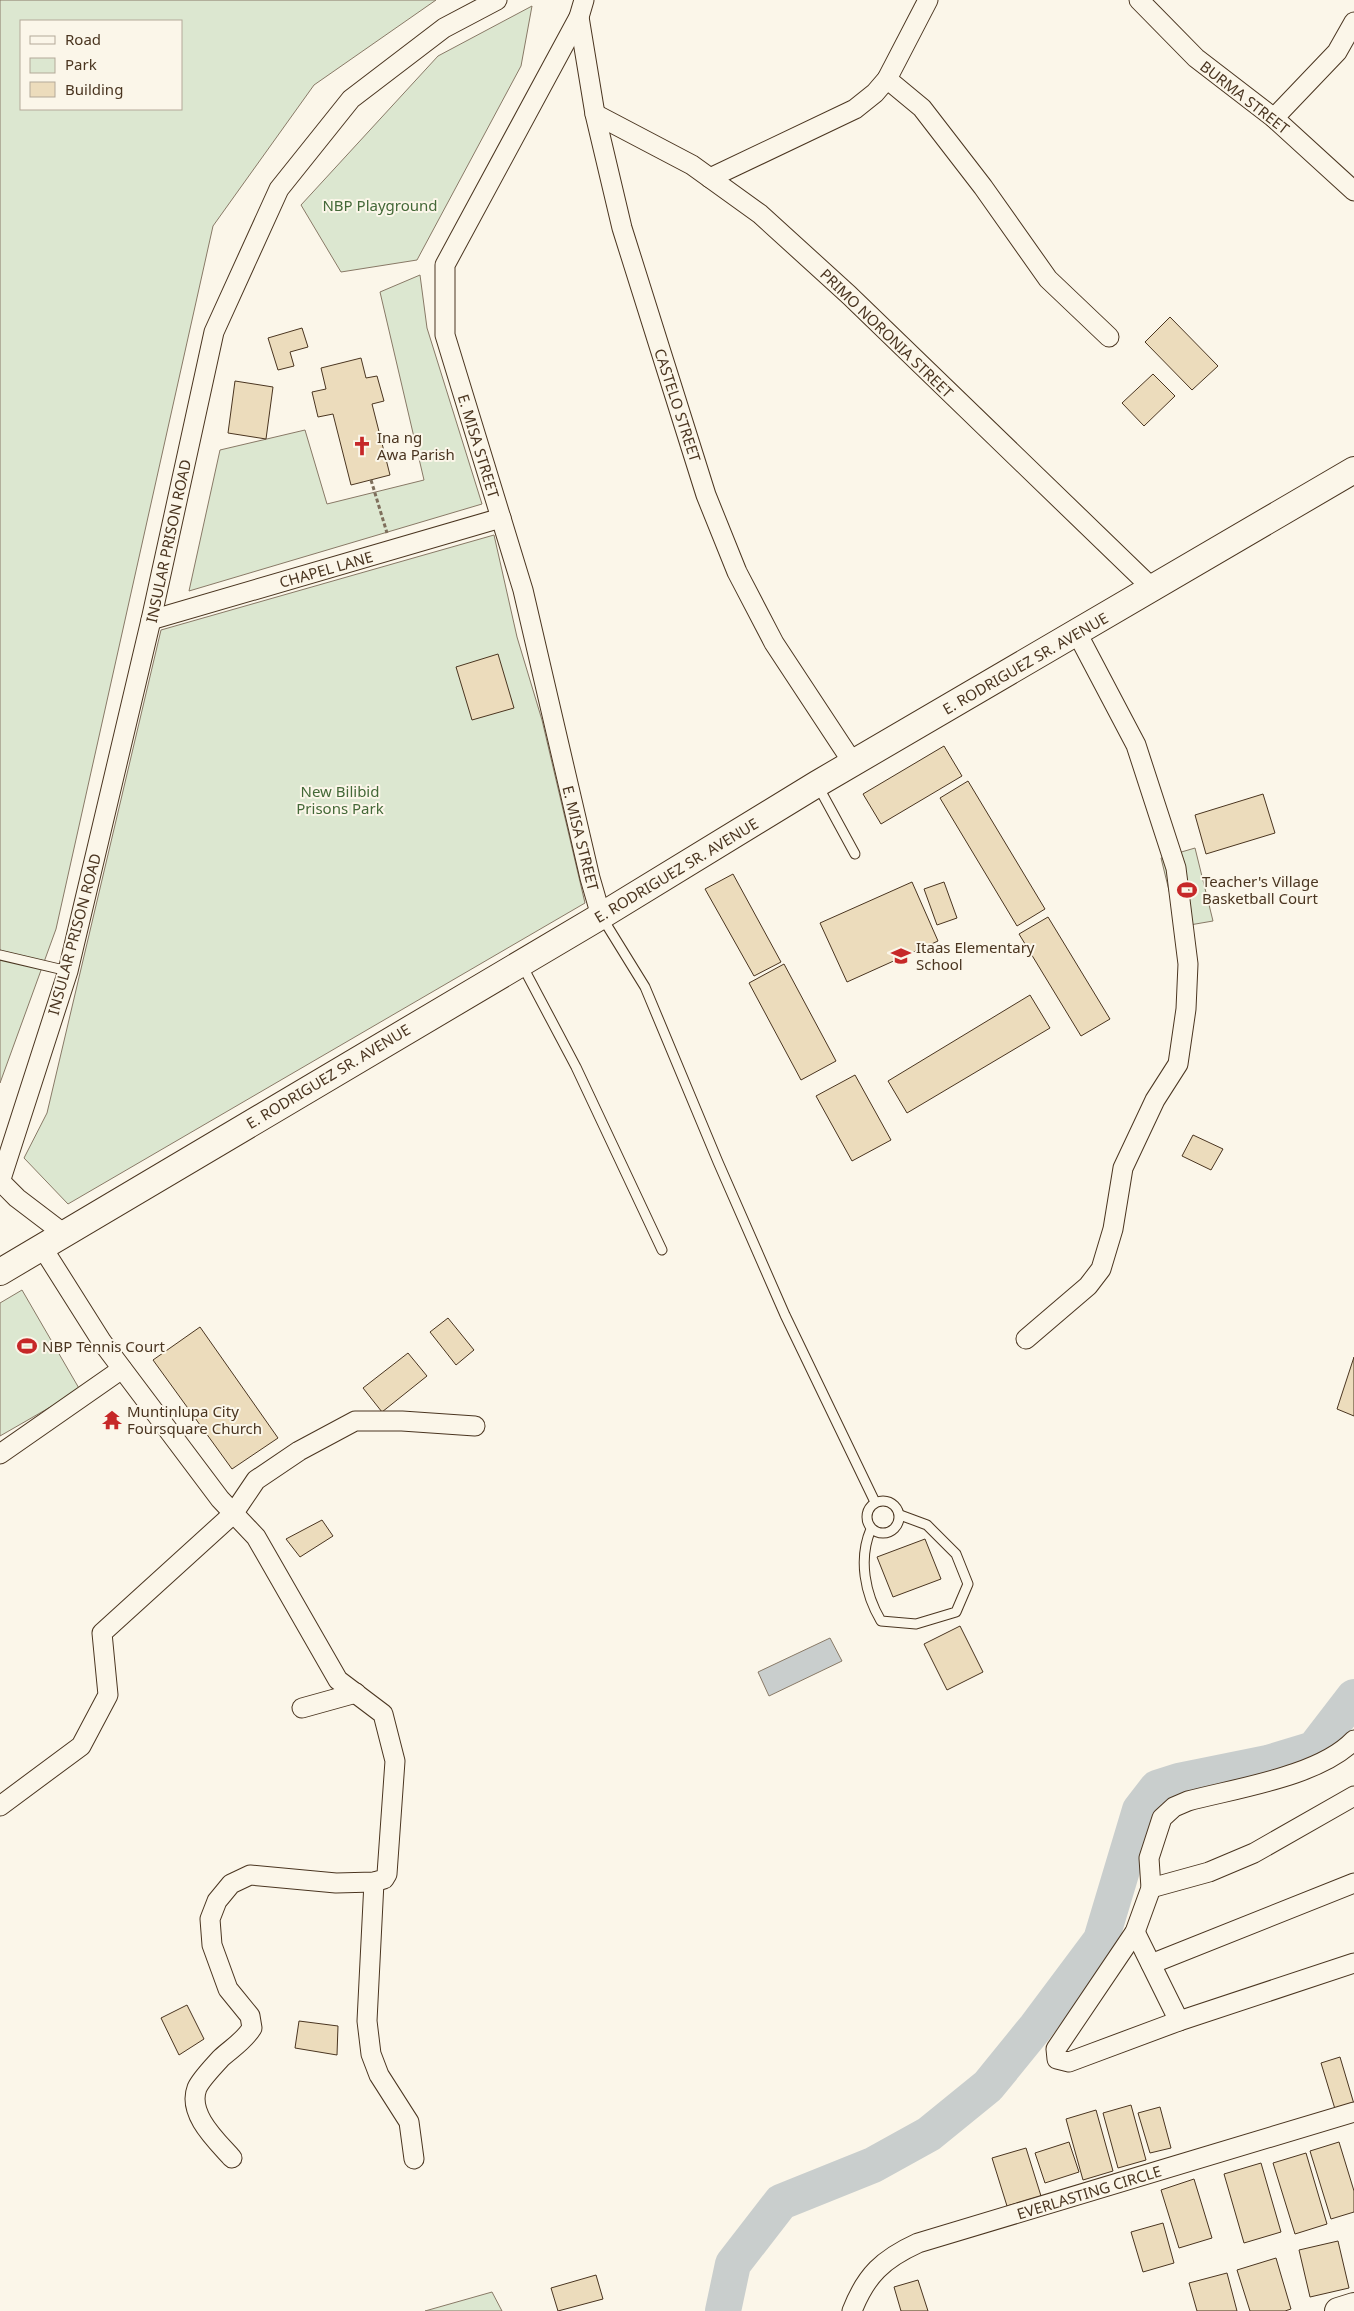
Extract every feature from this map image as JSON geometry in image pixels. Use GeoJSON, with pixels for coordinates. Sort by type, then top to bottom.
{"type":"FeatureCollection","features":[{"type":"Feature","properties":{"kind":"street","name":"INSULAR PRISON ROAD"},"geometry":{"type":"LineString","coordinates":[[53,1240],[0,1181],[68,971],[151,620],[214,332],[279,189],[351,99],[444,28],[497,0]]}},
{"type":"Feature","properties":{"kind":"street"},"geometry":{"type":"LineString","coordinates":[[710,178],[855,110],[875,93],[887,79],[928,0]]}},
{"type":"Feature","properties":{"kind":"street","name":"BURMA STREET"},"geometry":{"type":"LineString","coordinates":[[1138,0],[1196,58],[1274,118],[1354,191]]}},
{"type":"Feature","properties":{"kind":"street","name":"CASTELO STREET"},"geometry":{"type":"LineString","coordinates":[[581,8],[595,114],[622,228],[706,495],[737,572],[774,644],[853,763]]}},
{"type":"Feature","properties":{"kind":"street","name":"E. MISA STREET"},"geometry":{"type":"LineString","coordinates":[[581,8],[445,265],[445,335],[524,590],[590,878],[601,916]]}},
{"type":"Feature","properties":{"kind":"street"},"geometry":{"type":"LineString","coordinates":[[1274,118],[1337,52],[1354,22]]}},
{"type":"Feature","properties":{"kind":"street"},"geometry":{"type":"LineString","coordinates":[[887,79],[922,108],[983,188],[1048,279],[1109,337]]}},
{"type":"Feature","properties":{"kind":"street","name":"PRIMO NORONIA STREET"},"geometry":{"type":"LineString","coordinates":[[595,114],[692,165],[760,214],[849,295],[1152,588]]}},
{"type":"Feature","properties":{"kind":"street","name":"E. RODRIGUEZ SR. AVENUE"},"geometry":{"type":"LineString","coordinates":[[0,1272],[520,962],[601,916],[817,784],[1354,470]]}},
{"type":"Feature","properties":{"kind":"street","name":"CHAPEL LANE"},"geometry":{"type":"LineString","coordinates":[[151,620],[501,518]]}},
{"type":"Feature","properties":{"kind":"street"},"geometry":{"type":"LineString","coordinates":[[1026,1339],[1088,1286],[1101,1269],[1113,1229],[1123,1168],[1151,1108],[1178,1064],[1186,1009],[1188,964],[1176,868],[1136,745],[1077,632]]}},
{"type":"Feature","properties":{"kind":"street"},"geometry":{"type":"LineString","coordinates":[[53,1240],[102,1342],[220,1499],[256,1538],[338,1680],[383,1714],[395,1761],[387,1874],[384,1879],[374,1882],[336,1883],[250,1875],[231,1884],[217,1901],[210,1919],[212,1945],[228,1989],[250,2016],[252,2028],[246,2037],[221,2059],[198,2086],[195,2095],[201,2118],[232,2158]]}},
{"type":"Feature","properties":{"kind":"street"},"geometry":{"type":"LineString","coordinates":[[0,1454],[122,1369]]}},
{"type":"Feature","properties":{"kind":"street"},"geometry":{"type":"LineString","coordinates":[[0,1806],[80,1746],[108,1695],[102,1633],[233,1514],[256,1480],[299,1451],[355,1421],[402,1421],[475,1426]]}},
{"type":"Feature","properties":{"kind":"street"},"geometry":{"type":"LineString","coordinates":[[302,1708],[356,1693]]}},
{"type":"Feature","properties":{"kind":"street"},"geometry":{"type":"LineString","coordinates":[[1354,1740],[1342,1752],[1317,1765],[1174,1806],[1162,1818],[1149,1858],[1151,1888],[1144,1903],[1136,1932],[1056,2049],[1057,2059],[1068,2062],[1179,2021],[1354,1963]]}},
{"type":"Feature","properties":{"kind":"street"},"geometry":{"type":"LineString","coordinates":[[1151,1888],[1209,1872],[1254,1853],[1354,1796]]}},
{"type":"Feature","properties":{"kind":"street"},"geometry":{"type":"LineString","coordinates":[[374,1882],[367,2021],[371,2054],[379,2075],[409,2122],[414,2159]]}},
{"type":"Feature","properties":{"kind":"street"},"geometry":{"type":"LineString","coordinates":[[1151,1964],[1354,1883]]}},
{"type":"Feature","properties":{"kind":"street"},"geometry":{"type":"LineString","coordinates":[[1136,1932],[1179,2021]]}},
{"type":"Feature","properties":{"kind":"street","name":"EVERLASTING CIRCLE"},"geometry":{"type":"LineString","coordinates":[[852,2311],[867,2280],[881,2264],[897,2252],[918,2243],[1354,2112]]}},
{"type":"Feature","properties":{"kind":"street"},"geometry":{"type":"LineString","coordinates":[[1338,2311],[1354,2306]]}},
{"type":"Feature","properties":{"kind":"lane"},"geometry":{"type":"LineString","coordinates":[[817,784],[855,854]]}},
{"type":"Feature","properties":{"kind":"lane"},"geometry":{"type":"LineString","coordinates":[[601,916],[645,987],[718,1162],[785,1315],[875,1502]]}},
{"type":"Feature","properties":{"kind":"lane"},"geometry":{"type":"LineString","coordinates":[[0,956],[68,971]]}},
{"type":"Feature","properties":{"kind":"lane"},"geometry":{"type":"LineString","coordinates":[[520,962],[576,1067],[662,1250]]}},
{"type":"Feature","properties":{"kind":"lane"},"geometry":{"type":"LineString","coordinates":[[886,1500],[895,1506],[900,1516],[928,1525],[956,1554],[968,1584],[956,1612],[916,1624],[881,1622],[872,1605],[864,1567],[866,1541],[871,1529],[866,1515],[875,1502],[886,1500]]}},
{"type":"Feature","properties":{"kind":"lane"},"geometry":{"type":"LineString","coordinates":[[871,1529],[883,1534],[895,1528],[900,1516]]}},
{"type":"Feature","properties":{"kind":"path"},"geometry":{"type":"LineString","coordinates":[[371,480],[392,550]]}},
{"type":"Feature","properties":{"kind":"green space"},"geometry":{"type":"Polygon","coordinates":[[[0,0],[436,0],[314,85],[213,226],[56,929],[0,1083],[0,0]]]}},
{"type":"Feature","properties":{"kind":"green space","name":"NBP Playground"},"geometry":{"type":"Polygon","coordinates":[[[532,6],[521,66],[417,260],[341,272],[301,205],[438,56],[532,6]]]}},
{"type":"Feature","properties":{"kind":"green space"},"geometry":{"type":"Polygon","coordinates":[[[420,275],[427,328],[482,504],[189,591],[220,450],[305,430],[327,504],[424,480],[380,292],[420,275]]]}},
{"type":"Feature","properties":{"kind":"green space","name":"New Bilibid Prisons Park"},"geometry":{"type":"Polygon","coordinates":[[[494,535],[517,637],[542,720],[585,903],[68,1204],[24,1158],[47,1113],[161,630],[494,535]]]}},
{"type":"Feature","properties":{"kind":"green space","name":"Teacher's Village Basketball Court"},"geometry":{"type":"Polygon","coordinates":[[[1195,848],[1213,921],[1178,927],[1161,858],[1195,848]]]}},
{"type":"Feature","properties":{"kind":"green space","name":"NBP Tennis Court"},"geometry":{"type":"Polygon","coordinates":[[[22,1290],[80,1390],[0,1436],[0,1303],[22,1290]]]}},
{"type":"Feature","properties":{"kind":"green space"},"geometry":{"type":"Polygon","coordinates":[[[492,2292],[502,2311],[425,2311],[492,2292]]]}},
{"type":"Feature","properties":{"kind":"shaded area"},"geometry":{"type":"Polygon","coordinates":[[[830,1638],[842,1661],[769,1696],[758,1672],[830,1638]]]}},
{"type":"Feature","properties":{"kind":"building"},"geometry":{"type":"Polygon","coordinates":[[[1170,317],[1218,366],[1192,390],[1145,342],[1170,317]]]}},
{"type":"Feature","properties":{"kind":"building"},"geometry":{"type":"Polygon","coordinates":[[[302,328],[308,347],[290,352],[294,366],[278,370],[268,338],[302,328]]]}},
{"type":"Feature","properties":{"kind":"building","name":"Ina ng Awa Parish"},"geometry":{"type":"Polygon","coordinates":[[[361,358],[366,378],[377,376],[384,401],[372,404],[390,475],[351,485],[333,414],[318,417],[312,392],[326,389],[321,368],[361,358]]]}},
{"type":"Feature","properties":{"kind":"building"},"geometry":{"type":"Polygon","coordinates":[[[1153,374],[1175,396],[1144,426],[1122,403],[1153,374]]]}},
{"type":"Feature","properties":{"kind":"building"},"geometry":{"type":"Polygon","coordinates":[[[235,381],[273,387],[266,439],[228,433],[235,381]]]}},
{"type":"Feature","properties":{"kind":"building"},"geometry":{"type":"Polygon","coordinates":[[[498,654],[514,708],[472,720],[456,667],[498,654]]]}},
{"type":"Feature","properties":{"kind":"building"},"geometry":{"type":"Polygon","coordinates":[[[944,746],[962,776],[881,824],[863,794],[944,746]]]}},
{"type":"Feature","properties":{"kind":"building"},"geometry":{"type":"Polygon","coordinates":[[[968,781],[1045,909],[1017,926],[940,798],[968,781]]]}},
{"type":"Feature","properties":{"kind":"building"},"geometry":{"type":"Polygon","coordinates":[[[1263,794],[1275,833],[1206,854],[1195,815],[1263,794]]]}},
{"type":"Feature","properties":{"kind":"building"},"geometry":{"type":"Polygon","coordinates":[[[733,874],[781,962],[754,976],[705,889],[733,874]]]}},
{"type":"Feature","properties":{"kind":"building"},"geometry":{"type":"Polygon","coordinates":[[[912,882],[938,941],[847,982],[820,923],[912,882]]]}},
{"type":"Feature","properties":{"kind":"building"},"geometry":{"type":"Polygon","coordinates":[[[944,882],[957,918],[937,925],[924,889],[944,882]]]}},
{"type":"Feature","properties":{"kind":"building"},"geometry":{"type":"Polygon","coordinates":[[[1048,917],[1110,1019],[1081,1036],[1019,934],[1048,917]]]}},
{"type":"Feature","properties":{"kind":"building"},"geometry":{"type":"Polygon","coordinates":[[[784,964],[836,1061],[801,1080],[749,983],[784,964]]]}},
{"type":"Feature","properties":{"kind":"building"},"geometry":{"type":"Polygon","coordinates":[[[1030,995],[1050,1028],[907,1113],[888,1081],[1030,995]]]}},
{"type":"Feature","properties":{"kind":"building"},"geometry":{"type":"Polygon","coordinates":[[[855,1075],[891,1140],[852,1161],[816,1096],[855,1075]]]}},
{"type":"Feature","properties":{"kind":"building"},"geometry":{"type":"Polygon","coordinates":[[[1193,1135],[1223,1149],[1211,1170],[1182,1156],[1193,1135]]]}},
{"type":"Feature","properties":{"kind":"building"},"geometry":{"type":"Polygon","coordinates":[[[448,1318],[474,1350],[456,1365],[430,1332],[448,1318]]]}},
{"type":"Feature","properties":{"kind":"building"},"geometry":{"type":"Polygon","coordinates":[[[200,1327],[278,1438],[232,1469],[153,1360],[200,1327]]]}},
{"type":"Feature","properties":{"kind":"building"},"geometry":{"type":"Polygon","coordinates":[[[408,1353],[427,1376],[382,1412],[363,1388],[408,1353]]]}},
{"type":"Feature","properties":{"kind":"building"},"geometry":{"type":"Polygon","coordinates":[[[1354,1357],[1354,1416],[1337,1409],[1354,1357]]]}},
{"type":"Feature","properties":{"kind":"building"},"geometry":{"type":"Polygon","coordinates":[[[322,1520],[333,1536],[300,1557],[286,1539],[322,1520]]]}},
{"type":"Feature","properties":{"kind":"building"},"geometry":{"type":"Polygon","coordinates":[[[925,1539],[941,1579],[893,1597],[877,1557],[925,1539]]]}},
{"type":"Feature","properties":{"kind":"building"},"geometry":{"type":"Polygon","coordinates":[[[960,1626],[983,1672],[947,1690],[924,1644],[960,1626]]]}},
{"type":"Feature","properties":{"kind":"building"},"geometry":{"type":"Polygon","coordinates":[[[187,2005],[204,2039],[179,2055],[161,2018],[187,2005]]]}},
{"type":"Feature","properties":{"kind":"building"},"geometry":{"type":"Polygon","coordinates":[[[299,2021],[338,2026],[337,2055],[295,2048],[299,2021]]]}},
{"type":"Feature","properties":{"kind":"building"},"geometry":{"type":"Polygon","coordinates":[[[1340,2057],[1354,2104],[1335,2109],[1321,2063],[1340,2057]]]}},
{"type":"Feature","properties":{"kind":"building"},"geometry":{"type":"Polygon","coordinates":[[[1131,2105],[1146,2160],[1118,2168],[1103,2113],[1131,2105]]]}},
{"type":"Feature","properties":{"kind":"building"},"geometry":{"type":"Polygon","coordinates":[[[1160,2107],[1171,2148],[1150,2153],[1138,2113],[1160,2107]]]}},
{"type":"Feature","properties":{"kind":"building"},"geometry":{"type":"Polygon","coordinates":[[[1096,2110],[1113,2171],[1083,2180],[1066,2119],[1096,2110]]]}},
{"type":"Feature","properties":{"kind":"building"},"geometry":{"type":"Polygon","coordinates":[[[1069,2142],[1079,2172],[1045,2183],[1035,2153],[1069,2142]]]}},
{"type":"Feature","properties":{"kind":"building"},"geometry":{"type":"Polygon","coordinates":[[[1339,2142],[1354,2191],[1354,2212],[1331,2219],[1310,2151],[1339,2142]]]}},
{"type":"Feature","properties":{"kind":"building"},"geometry":{"type":"Polygon","coordinates":[[[1026,2148],[1041,2196],[1007,2206],[992,2158],[1026,2148]]]}},
{"type":"Feature","properties":{"kind":"building"},"geometry":{"type":"Polygon","coordinates":[[[1306,2153],[1327,2224],[1295,2234],[1273,2163],[1306,2153]]]}},
{"type":"Feature","properties":{"kind":"building"},"geometry":{"type":"Polygon","coordinates":[[[1261,2163],[1281,2232],[1244,2243],[1224,2174],[1261,2163]]]}},
{"type":"Feature","properties":{"kind":"building"},"geometry":{"type":"Polygon","coordinates":[[[1194,2179],[1212,2238],[1179,2248],[1161,2190],[1194,2179]]]}},
{"type":"Feature","properties":{"kind":"building"},"geometry":{"type":"Polygon","coordinates":[[[1163,2223],[1174,2263],[1143,2272],[1131,2232],[1163,2223]]]}},
{"type":"Feature","properties":{"kind":"building"},"geometry":{"type":"Polygon","coordinates":[[[1338,2241],[1349,2288],[1310,2297],[1299,2250],[1338,2241]]]}},
{"type":"Feature","properties":{"kind":"building"},"geometry":{"type":"Polygon","coordinates":[[[1276,2258],[1291,2309],[1285,2311],[1250,2311],[1237,2270],[1276,2258]]]}},
{"type":"Feature","properties":{"kind":"building"},"geometry":{"type":"Polygon","coordinates":[[[1227,2273],[1237,2311],[1197,2311],[1189,2283],[1227,2273]]]}},
{"type":"Feature","properties":{"kind":"building"},"geometry":{"type":"Polygon","coordinates":[[[596,2275],[603,2299],[558,2311],[551,2288],[596,2275]]]}},
{"type":"Feature","properties":{"kind":"building"},"geometry":{"type":"Polygon","coordinates":[[[918,2280],[928,2311],[901,2311],[894,2287],[918,2280]]]}},
{"type":"Feature","properties":{"kind":"waterway"},"geometry":{"type":"LineString","coordinates":[[723,2311],[733,2264],[781,2202],[873,2165],[929,2134],[988,2086],[1036,2027],[1101,1940],[1140,1810],[1157,1788],[1179,1781],[1268,1763],[1314,1749],[1354,1697]]}},
{"type":"Feature","properties":{"kind":"place","name":"Ina ng Awa Parish"},"geometry":{"type":"Point","coordinates":[362,446]}},
{"type":"Feature","properties":{"kind":"place","name":"Teacher's Village Basketball Court"},"geometry":{"type":"Point","coordinates":[1187,890]}},
{"type":"Feature","properties":{"kind":"place","name":"Itaas Elementary School"},"geometry":{"type":"Point","coordinates":[901,956]}},
{"type":"Feature","properties":{"kind":"place","name":"NBP Tennis Court"},"geometry":{"type":"Point","coordinates":[27,1346]}},
{"type":"Feature","properties":{"kind":"place","name":"Muntinlupa City Foursquare Church"},"geometry":{"type":"Point","coordinates":[112,1420]}}]}
